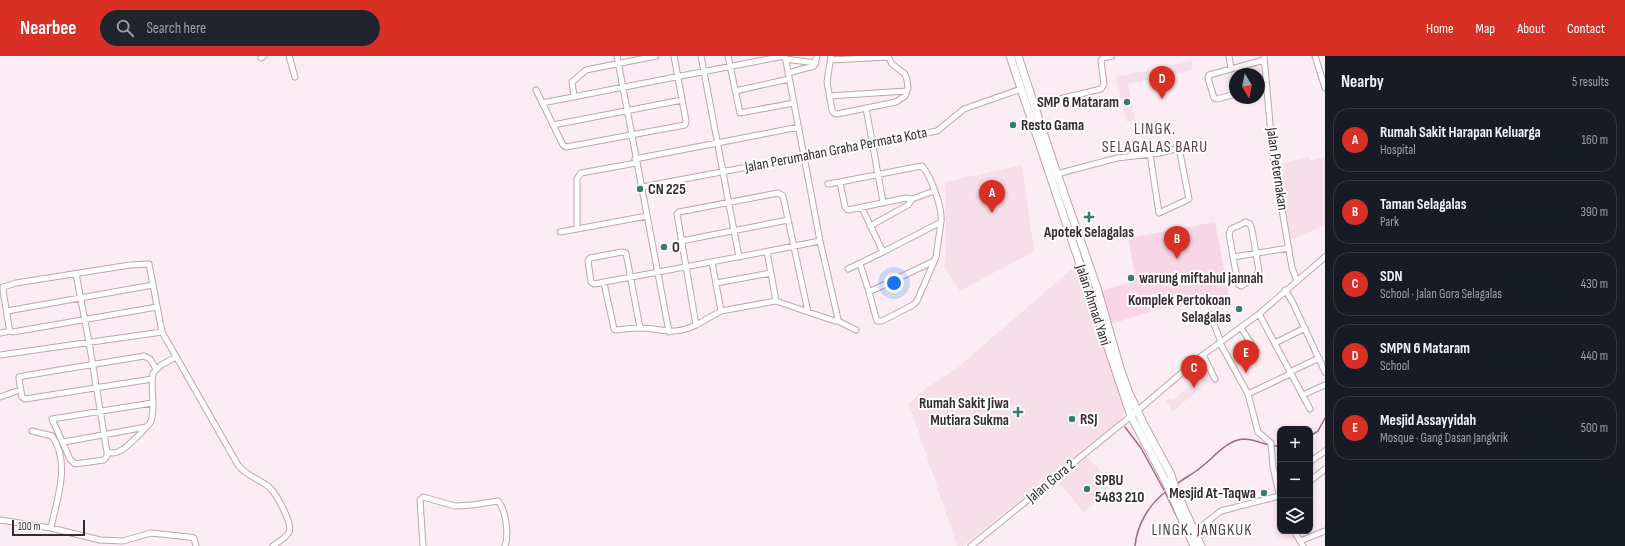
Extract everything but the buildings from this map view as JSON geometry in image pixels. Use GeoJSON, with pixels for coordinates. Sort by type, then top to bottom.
{"type":"FeatureCollection","features":[{"type":"Feature","properties":{"kind":"highway","name":"Jalan Ahmad Yani"},"geometry":{"type":"LineString","coordinates":[[1010,56],[1052,169],[1131,416],[1166,472],[1165,480],[1173,493]]}},
{"type":"Feature","properties":{"kind":"highway"},"geometry":{"type":"LineString","coordinates":[[1018,56],[1034,105],[1048,160]]}},
{"type":"Feature","properties":{"kind":"highway"},"geometry":{"type":"LineString","coordinates":[[1014,68],[1021,64]]}},
{"type":"Feature","properties":{"kind":"highway"},"geometry":{"type":"LineString","coordinates":[[1052,169],[1057,174],[1097,288],[1120,368],[1137,410],[1166,472],[1173,493],[1201,546]]}},
{"type":"Feature","properties":{"kind":"highway"},"geometry":{"type":"LineString","coordinates":[[1179,505],[1191,543]]}},
{"type":"Feature","properties":{"kind":"street"},"geometry":{"type":"LineString","coordinates":[[289,56],[296,77]]}},
{"type":"Feature","properties":{"kind":"street"},"geometry":{"type":"LineString","coordinates":[[617,56],[669,332]]}},
{"type":"Feature","properties":{"kind":"street"},"geometry":{"type":"LineString","coordinates":[[574,96],[572,82],[584,71],[656,56]]}},
{"type":"Feature","properties":{"kind":"street"},"geometry":{"type":"LineString","coordinates":[[536,90],[563,145],[566,147],[685,125],[686,122],[674,56]]}},
{"type":"Feature","properties":{"kind":"street"},"geometry":{"type":"LineString","coordinates":[[701,56],[739,257]]}},
{"type":"Feature","properties":{"kind":"street"},"geometry":{"type":"LineString","coordinates":[[728,56],[734,91],[740,113],[794,103]]}},
{"type":"Feature","properties":{"kind":"street"},"geometry":{"type":"LineString","coordinates":[[788,73],[812,66],[816,63],[817,56]]}},
{"type":"Feature","properties":{"kind":"street"},"geometry":{"type":"LineString","coordinates":[[888,56],[892,64],[905,74],[908,80],[905,96],[896,102],[834,113],[829,96],[828,82],[831,58],[888,56]]}},
{"type":"Feature","properties":{"kind":"street"},"geometry":{"type":"LineString","coordinates":[[1034,105],[1101,89],[1104,84],[1101,61],[1103,58],[1112,56]]}},
{"type":"Feature","properties":{"kind":"street"},"geometry":{"type":"LineString","coordinates":[[1229,56],[1231,68]]}},
{"type":"Feature","properties":{"kind":"street"},"geometry":{"type":"LineString","coordinates":[[1315,56],[1322,69],[1325,88]]}},
{"type":"Feature","properties":{"kind":"street"},"geometry":{"type":"LineString","coordinates":[[785,57],[820,241],[838,321]]}},
{"type":"Feature","properties":{"kind":"street"},"geometry":{"type":"LineString","coordinates":[[542,103],[729,66],[785,57],[816,63]]}},
{"type":"Feature","properties":{"kind":"street"},"geometry":{"type":"LineString","coordinates":[[1234,68],[1264,58]]}},
{"type":"Feature","properties":{"kind":"street","name":"Jalan Peternakan"},"geometry":{"type":"LineString","coordinates":[[1264,58],[1273,157],[1292,268],[1297,281]]}},
{"type":"Feature","properties":{"kind":"street"},"geometry":{"type":"LineString","coordinates":[[1229,70],[1211,74],[1208,78],[1212,96],[1215,98],[1229,95]]}},
{"type":"Feature","properties":{"kind":"street"},"geometry":{"type":"LineString","coordinates":[[734,91],[789,79]]}},
{"type":"Feature","properties":{"kind":"street","name":"Jalan Perumahan Graha Permata Kota"},"geometry":{"type":"LineString","coordinates":[[642,187],[939,130],[961,111],[970,106],[1021,89]]}},
{"type":"Feature","properties":{"kind":"street"},"geometry":{"type":"LineString","coordinates":[[829,96],[907,91]]}},
{"type":"Feature","properties":{"kind":"street"},"geometry":{"type":"LineString","coordinates":[[553,125],[682,100]]}},
{"type":"Feature","properties":{"kind":"street"},"geometry":{"type":"LineString","coordinates":[[866,108],[883,202]]}},
{"type":"Feature","properties":{"kind":"street"},"geometry":{"type":"LineString","coordinates":[[577,229],[577,179],[581,173],[798,127]]}},
{"type":"Feature","properties":{"kind":"street"},"geometry":{"type":"LineString","coordinates":[[1057,174],[1117,158],[1150,154],[1179,148],[1189,199],[1159,213],[1150,154]]}},
{"type":"Feature","properties":{"kind":"street"},"geometry":{"type":"LineString","coordinates":[[828,184],[922,166],[934,191],[940,208],[941,222],[936,257],[917,301],[913,305],[882,321],[877,321],[860,264]]}},
{"type":"Feature","properties":{"kind":"street"},"geometry":{"type":"LineString","coordinates":[[840,182],[846,209],[850,210],[883,202],[906,198],[912,199],[934,191]]}},
{"type":"Feature","properties":{"kind":"street"},"geometry":{"type":"LineString","coordinates":[[696,325],[676,217],[678,213],[778,193],[783,196],[808,312]]}},
{"type":"Feature","properties":{"kind":"street"},"geometry":{"type":"LineString","coordinates":[[870,226],[908,205],[912,199]]}},
{"type":"Feature","properties":{"kind":"street"},"geometry":{"type":"LineString","coordinates":[[862,208],[883,252]]}},
{"type":"Feature","properties":{"kind":"street"},"geometry":{"type":"LineString","coordinates":[[560,232],[647,216]]}},
{"type":"Feature","properties":{"kind":"street"},"geometry":{"type":"LineString","coordinates":[[681,241],[788,220]]}},
{"type":"Feature","properties":{"kind":"street"},"geometry":{"type":"LineString","coordinates":[[848,269],[941,222]]}},
{"type":"Feature","properties":{"kind":"street"},"geometry":{"type":"LineString","coordinates":[[1246,222],[1251,225],[1256,253],[1259,272],[1250,281],[1242,286],[1238,284],[1229,232],[1246,222]]}},
{"type":"Feature","properties":{"kind":"street"},"geometry":{"type":"LineString","coordinates":[[640,328],[630,278],[625,252],[591,257],[588,261],[591,282],[594,284],[630,278],[767,252],[820,241]]}},
{"type":"Feature","properties":{"kind":"street"},"geometry":{"type":"LineString","coordinates":[[1233,257],[1289,248]]}},
{"type":"Feature","properties":{"kind":"street"},"geometry":{"type":"LineString","coordinates":[[767,252],[776,301]]}},
{"type":"Feature","properties":{"kind":"street","name":"Jalan Gora 2"},"geometry":{"type":"LineString","coordinates":[[971,546],[1131,416],[1203,355],[1259,314],[1325,257]]}},
{"type":"Feature","properties":{"kind":"street"},"geometry":{"type":"LineString","coordinates":[[869,292],[934,261]]}},
{"type":"Feature","properties":{"kind":"street"},"geometry":{"type":"LineString","coordinates":[[712,262],[721,311]]}},
{"type":"Feature","properties":{"kind":"street"},"geometry":{"type":"LineString","coordinates":[[10,331],[3,290],[3,287],[6,285],[146,263],[150,266],[162,332],[238,466],[242,471],[270,488],[289,520],[291,526],[287,535],[273,546]]}},
{"type":"Feature","properties":{"kind":"street"},"geometry":{"type":"LineString","coordinates":[[716,283],[771,273]]}},
{"type":"Feature","properties":{"kind":"street"},"geometry":{"type":"LineString","coordinates":[[76,274],[90,342],[100,412],[107,452],[107,456],[104,460],[75,464],[70,459],[64,442],[52,419],[100,412],[152,403]]}},
{"type":"Feature","properties":{"kind":"street"},"geometry":{"type":"LineString","coordinates":[[604,282],[614,329],[616,330],[640,328],[669,332],[685,330],[721,311],[776,301],[838,321],[856,330]]}},
{"type":"Feature","properties":{"kind":"street"},"geometry":{"type":"LineString","coordinates":[[7,311],[153,285]]}},
{"type":"Feature","properties":{"kind":"street"},"geometry":{"type":"LineString","coordinates":[[1285,290],[1292,301],[1325,372]]}},
{"type":"Feature","properties":{"kind":"street"},"geometry":{"type":"LineString","coordinates":[[0,333],[10,331],[15,332],[157,307]]}},
{"type":"Feature","properties":{"kind":"street"},"geometry":{"type":"LineString","coordinates":[[1210,314],[1221,342],[1248,394],[1258,432],[1271,445],[1277,479]]}},
{"type":"Feature","properties":{"kind":"street"},"geometry":{"type":"LineString","coordinates":[[1259,314],[1292,372],[1310,409]]}},
{"type":"Feature","properties":{"kind":"street"},"geometry":{"type":"LineString","coordinates":[[1241,328],[1256,351]]}},
{"type":"Feature","properties":{"kind":"street"},"geometry":{"type":"LineString","coordinates":[[1277,342],[1304,328]]}},
{"type":"Feature","properties":{"kind":"street"},"geometry":{"type":"LineString","coordinates":[[0,355],[162,332]]}},
{"type":"Feature","properties":{"kind":"street"},"geometry":{"type":"LineString","coordinates":[[1203,355],[1216,379]]}},
{"type":"Feature","properties":{"kind":"street"},"geometry":{"type":"LineString","coordinates":[[152,379],[30,399],[22,397],[19,377],[144,356],[150,359],[156,369]]}},
{"type":"Feature","properties":{"kind":"street"},"geometry":{"type":"LineString","coordinates":[[107,452],[110,453],[123,449],[151,422],[152,379],[156,369],[176,357]]}},
{"type":"Feature","properties":{"kind":"street"},"geometry":{"type":"LineString","coordinates":[[1248,394],[1319,358]]}},
{"type":"Feature","properties":{"kind":"street"},"geometry":{"type":"LineString","coordinates":[[1307,393],[1325,385]]}},
{"type":"Feature","properties":{"kind":"street"},"geometry":{"type":"LineString","coordinates":[[0,397],[20,390]]}},
{"type":"Feature","properties":{"kind":"street"},"geometry":{"type":"LineString","coordinates":[[64,442],[147,427]]}},
{"type":"Feature","properties":{"kind":"street"},"geometry":{"type":"LineString","coordinates":[[32,431],[52,436],[57,444],[62,459],[62,470],[51,528]]}},
{"type":"Feature","properties":{"kind":"street"},"geometry":{"type":"LineString","coordinates":[[1313,460],[1325,451]]}},
{"type":"Feature","properties":{"kind":"street"},"geometry":{"type":"LineString","coordinates":[[1313,479],[1325,469]]}},
{"type":"Feature","properties":{"kind":"street"},"geometry":{"type":"LineString","coordinates":[[423,546],[420,500],[424,497],[455,506],[498,501],[505,520],[507,534],[506,546]]}},
{"type":"Feature","properties":{"kind":"street"},"geometry":{"type":"LineString","coordinates":[[1194,532],[1221,511],[1277,497]]}},
{"type":"Feature","properties":{"kind":"street"},"geometry":{"type":"LineString","coordinates":[[0,520],[51,528],[100,540],[123,541],[151,533],[182,536],[194,538],[196,546]]}},
{"type":"Feature","properties":{"kind":"street"},"geometry":{"type":"LineString","coordinates":[[1296,534],[1302,544],[1325,531]]}},
{"type":"Feature","properties":{"kind":"shaded area","name":"SMP 6 Mataram"},"geometry":{"type":"Polygon","coordinates":[[[1192,61],[1192,70],[1128,84],[1135,120],[1127,122],[1116,77],[1192,61]]]}},
{"type":"Feature","properties":{"kind":"shaded area"},"geometry":{"type":"Polygon","coordinates":[[[1309,156],[1310,161],[1325,157],[1325,225],[1290,240],[1279,164],[1309,156]]]}},
{"type":"Feature","properties":{"kind":"shaded area"},"geometry":{"type":"Polygon","coordinates":[[[1022,165],[1034,251],[960,291],[944,267],[946,247],[945,182],[1022,165]]]}},
{"type":"Feature","properties":{"kind":"shaded area"},"geometry":{"type":"Polygon","coordinates":[[[1215,222],[1230,301],[1159,309],[1111,324],[1100,292],[1136,280],[1128,238],[1215,222]]]}},
{"type":"Feature","properties":{"kind":"shaded area","name":"Rumah Sakit Jiwa Mutiara Sukma"},"geometry":{"type":"Polygon","coordinates":[[[1076,265],[1125,403],[1122,420],[963,546],[957,546],[909,404],[926,388],[956,369],[1076,265]]]}},
{"type":"Feature","properties":{"kind":"shaded area"},"geometry":{"type":"Polygon","coordinates":[[[1204,365],[1209,371],[1207,372],[1212,379],[1173,411],[1165,401],[1170,397],[1173,400],[1203,375],[1198,370],[1204,365]]]}},
{"type":"Feature","properties":{"kind":"shaded area"},"geometry":{"type":"Polygon","coordinates":[[[1086,456],[1112,483],[1103,496],[1084,512],[1057,481],[1086,456]]]}},
{"type":"Feature","properties":{"kind":"waterway"},"geometry":{"type":"LineString","coordinates":[[1313,434],[1318,431],[1325,418]]}},
{"type":"Feature","properties":{"kind":"waterway"},"geometry":{"type":"LineString","coordinates":[[1125,427],[1141,448],[1164,490]]}},
{"type":"Feature","properties":{"kind":"waterway"},"geometry":{"type":"LineString","coordinates":[[1177,484],[1205,464],[1225,446],[1237,440],[1247,439],[1270,445]]}},
{"type":"Feature","properties":{"kind":"waterway"},"geometry":{"type":"LineString","coordinates":[[1135,546],[1138,530],[1145,515],[1155,502],[1167,491]]}},
{"type":"Feature","properties":{"kind":"waterway"},"geometry":{"type":"LineString","coordinates":[[1165,492],[1186,536]]}},
{"type":"Feature","properties":{"kind":"waterway"},"geometry":{"type":"LineString","coordinates":[[1188,541],[1190,546]]}},
{"type":"Feature","properties":{"kind":"place","name":"SMPN 6 Mataram"},"geometry":{"type":"Point","coordinates":[1162,99]}},
{"type":"Feature","properties":{"kind":"place","name":"SMP 6 Mataram"},"geometry":{"type":"Point","coordinates":[1127,102]}},
{"type":"Feature","properties":{"kind":"place","name":"Resto Gama"},"geometry":{"type":"Point","coordinates":[1013,125]}},
{"type":"Feature","properties":{"kind":"place","name":"CN 225"},"geometry":{"type":"Point","coordinates":[640,189]}},
{"type":"Feature","properties":{"kind":"place","name":"Rumah Sakit Harapan Keluarga"},"geometry":{"type":"Point","coordinates":[992,213]}},
{"type":"Feature","properties":{"kind":"place","name":"Apotek Selagalas"},"geometry":{"type":"Point","coordinates":[1089,217]}},
{"type":"Feature","properties":{"kind":"place","name":"O"},"geometry":{"type":"Point","coordinates":[664,247]}},
{"type":"Feature","properties":{"kind":"place","name":"Taman Selagalas"},"geometry":{"type":"Point","coordinates":[1177,259]}},
{"type":"Feature","properties":{"kind":"place","name":"warung miftahul jannah"},"geometry":{"type":"Point","coordinates":[1131,278]}},
{"type":"Feature","properties":{"kind":"place","name":"Komplek Pertokoan Selagalas"},"geometry":{"type":"Point","coordinates":[1239,309]}},
{"type":"Feature","properties":{"kind":"place","name":"Mesjid Assayyidah"},"geometry":{"type":"Point","coordinates":[1246,373]}},
{"type":"Feature","properties":{"kind":"place","name":"SDN"},"geometry":{"type":"Point","coordinates":[1194,388]}},
{"type":"Feature","properties":{"kind":"place","name":"Rumah Sakit Jiwa Mutiara Sukma"},"geometry":{"type":"Point","coordinates":[1018,412]}},
{"type":"Feature","properties":{"kind":"place","name":"RSJ"},"geometry":{"type":"Point","coordinates":[1072,419]}},
{"type":"Feature","properties":{"kind":"place","name":"SPBU 5483 210"},"geometry":{"type":"Point","coordinates":[1087,489]}},
{"type":"Feature","properties":{"kind":"place","name":"Mesjid At-Taqwa"},"geometry":{"type":"Point","coordinates":[1264,493]}},
{"type":"Feature","properties":{"kind":"district","name":"LINGK. SELAGALAS BARU"},"geometry":{"type":"Point","coordinates":[1155,138]}},
{"type":"Feature","properties":{"kind":"district","name":"LINGK. JANGKUK"},"geometry":{"type":"Point","coordinates":[1202,530]}}]}
